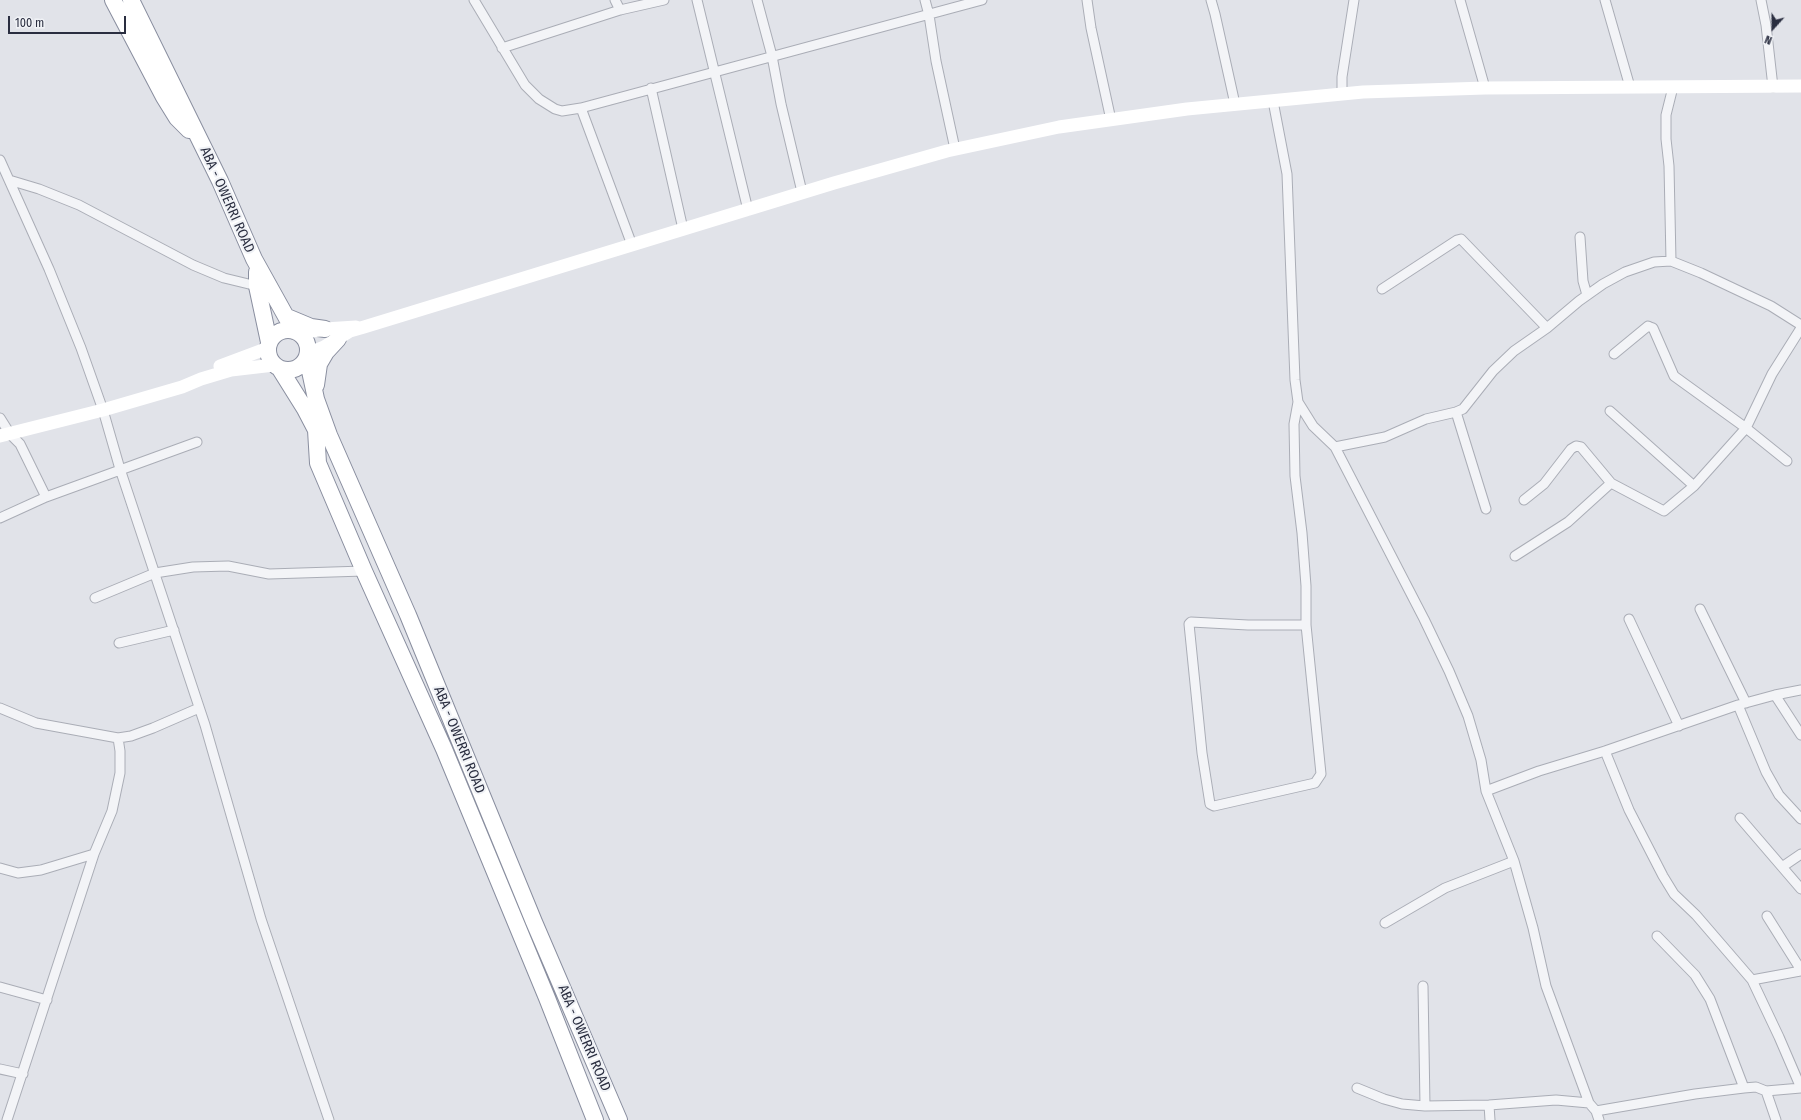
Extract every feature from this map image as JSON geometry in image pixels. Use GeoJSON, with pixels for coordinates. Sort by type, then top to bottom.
{"type":"FeatureCollection","features":[{"type":"Feature","properties":{"kind":"highway","name":"ABA - OWERRI ROAD"},"geometry":{"type":"LineString","coordinates":[[113,0],[164,97],[177,118],[200,141]]}},
{"type":"Feature","properties":{"kind":"highway","name":"ABA - OWERRI ROAD"},"geometry":{"type":"LineString","coordinates":[[131,0],[220,181],[254,259],[274,299],[296,332],[306,342],[307,355],[316,399],[329,435],[408,615],[534,922],[619,1120]]}},
{"type":"Feature","properties":{"kind":"highway","name":"ABA - OWERRI ROAD"},"geometry":{"type":"LineString","coordinates":[[254,259],[258,277],[257,286],[268,345],[268,354],[305,409],[316,430],[318,463],[364,571],[444,748],[518,927],[595,1120]]}},
{"type":"Feature","properties":{"kind":"highway"},"geometry":{"type":"LineString","coordinates":[[286,317],[310,327],[325,329]]}},
{"type":"Feature","properties":{"kind":"highway"},"geometry":{"type":"LineString","coordinates":[[268,345],[273,336],[279,332],[296,332]]}},
{"type":"Feature","properties":{"kind":"highway"},"geometry":{"type":"LineString","coordinates":[[316,399],[316,378],[319,364],[326,352],[338,339]]}},
{"type":"Feature","properties":{"kind":"highway"},"geometry":{"type":"LineString","coordinates":[[277,367],[293,370],[304,363],[307,355]]}},
{"type":"Feature","properties":{"kind":"highway"},"geometry":{"type":"LineString","coordinates":[[518,927],[534,922]]}},
{"type":"Feature","properties":{"kind":"main road"},"geometry":{"type":"LineString","coordinates":[[307,355],[350,331],[748,210],[802,192],[956,149],[1059,127],[1187,109],[1342,94],[1485,88],[1801,86]]}},
{"type":"Feature","properties":{"kind":"main road"},"geometry":{"type":"LineString","coordinates":[[296,332],[364,327]]}},
{"type":"Feature","properties":{"kind":"main road"},"geometry":{"type":"LineString","coordinates":[[182,387],[203,373],[268,345]]}},
{"type":"Feature","properties":{"kind":"main road"},"geometry":{"type":"LineString","coordinates":[[5,435],[103,410],[182,387],[201,379],[231,370],[277,367]]}},
{"type":"Feature","properties":{"kind":"street"},"geometry":{"type":"LineString","coordinates":[[615,0],[620,10]]}},
{"type":"Feature","properties":{"kind":"street"},"geometry":{"type":"LineString","coordinates":[[502,48],[620,10],[664,0]]}},
{"type":"Feature","properties":{"kind":"street"},"geometry":{"type":"LineString","coordinates":[[697,0],[748,210]]}},
{"type":"Feature","properties":{"kind":"street"},"geometry":{"type":"LineString","coordinates":[[757,0],[772,56],[781,104],[802,192]]}},
{"type":"Feature","properties":{"kind":"street"},"geometry":{"type":"LineString","coordinates":[[925,0],[929,15],[936,61],[956,149]]}},
{"type":"Feature","properties":{"kind":"street"},"geometry":{"type":"LineString","coordinates":[[477,1],[502,48],[525,86],[539,99],[562,111],[582,108],[651,88],[982,0]]}},
{"type":"Feature","properties":{"kind":"street"},"geometry":{"type":"LineString","coordinates":[[1087,0],[1091,28],[1111,120]]}},
{"type":"Feature","properties":{"kind":"street"},"geometry":{"type":"LineString","coordinates":[[1211,0],[1235,104]]}},
{"type":"Feature","properties":{"kind":"street"},"geometry":{"type":"LineString","coordinates":[[1342,94],[1342,77],[1354,0]]}},
{"type":"Feature","properties":{"kind":"street"},"geometry":{"type":"LineString","coordinates":[[1460,0],[1485,88]]}},
{"type":"Feature","properties":{"kind":"street"},"geometry":{"type":"LineString","coordinates":[[1604,0],[1630,87]]}},
{"type":"Feature","properties":{"kind":"street"},"geometry":{"type":"LineString","coordinates":[[1762,0],[1773,87]]}},
{"type":"Feature","properties":{"kind":"street"},"geometry":{"type":"LineString","coordinates":[[1671,261],[1669,166],[1666,139],[1666,115],[1673,87]]}},
{"type":"Feature","properties":{"kind":"street"},"geometry":{"type":"LineString","coordinates":[[651,88],[683,229]]}},
{"type":"Feature","properties":{"kind":"street"},"geometry":{"type":"LineString","coordinates":[[1273,100],[1287,174],[1295,380],[1298,402],[1294,424],[1295,476],[1306,586],[1306,625],[1321,774],[1315,783],[1214,806],[1210,804],[1202,753],[1189,624],[1191,622],[1248,625],[1306,625]]}},
{"type":"Feature","properties":{"kind":"street"},"geometry":{"type":"LineString","coordinates":[[582,108],[632,245]]}},
{"type":"Feature","properties":{"kind":"street"},"geometry":{"type":"LineString","coordinates":[[0,160],[50,269],[81,348],[103,410],[120,469],[199,708],[260,920],[329,1120]]}},
{"type":"Feature","properties":{"kind":"street"},"geometry":{"type":"LineString","coordinates":[[9,180],[39,188],[79,205],[193,265],[224,278],[257,286]]}},
{"type":"Feature","properties":{"kind":"street"},"geometry":{"type":"LineString","coordinates":[[1580,237],[1583,281],[1588,295]]}},
{"type":"Feature","properties":{"kind":"street"},"geometry":{"type":"LineString","coordinates":[[1382,288],[1457,240],[1461,239],[1547,328]]}},
{"type":"Feature","properties":{"kind":"street"},"geometry":{"type":"LineString","coordinates":[[1334,447],[1386,437],[1426,419],[1463,409],[1493,371],[1514,351],[1547,328],[1588,295],[1625,272],[1654,262],[1671,261],[1701,273],[1764,302],[1801,327],[1772,374],[1746,428],[1694,486],[1664,512],[1611,483],[1581,447],[1576,446],[1571,449],[1544,484],[1524,500]]}},
{"type":"Feature","properties":{"kind":"street"},"geometry":{"type":"LineString","coordinates":[[1614,354],[1648,326],[1653,328],[1674,376],[1746,428],[1787,461]]}},
{"type":"Feature","properties":{"kind":"street"},"geometry":{"type":"LineString","coordinates":[[1298,402],[1313,426],[1334,447],[1424,619],[1449,671],[1468,716],[1480,760],[1486,791],[1514,861],[1533,928],[1546,986],[1589,1103],[1598,1116],[1695,1094],[1756,1087],[1766,1091],[1801,1088],[1752,980],[1696,915],[1674,894],[1663,876],[1629,810],[1605,751]]}},
{"type":"Feature","properties":{"kind":"street"},"geometry":{"type":"LineString","coordinates":[[1610,411],[1694,486]]}},
{"type":"Feature","properties":{"kind":"street"},"geometry":{"type":"LineString","coordinates":[[1456,412],[1486,508]]}},
{"type":"Feature","properties":{"kind":"street"},"geometry":{"type":"LineString","coordinates":[[0,418],[5,435],[20,444],[46,497]]}},
{"type":"Feature","properties":{"kind":"street"},"geometry":{"type":"LineString","coordinates":[[0,518],[46,497],[197,442]]}},
{"type":"Feature","properties":{"kind":"street"},"geometry":{"type":"LineString","coordinates":[[1515,556],[1568,522],[1611,483]]}},
{"type":"Feature","properties":{"kind":"street"},"geometry":{"type":"LineString","coordinates":[[95,598],[155,574],[193,568],[228,566],[269,574],[364,571]]}},
{"type":"Feature","properties":{"kind":"street"},"geometry":{"type":"LineString","coordinates":[[1700,609],[1742,704],[1766,772],[1779,795],[1801,819]]}},
{"type":"Feature","properties":{"kind":"street"},"geometry":{"type":"LineString","coordinates":[[1629,619],[1679,726]]}},
{"type":"Feature","properties":{"kind":"street"},"geometry":{"type":"LineString","coordinates":[[119,643],[174,630]]}},
{"type":"Feature","properties":{"kind":"street"},"geometry":{"type":"LineString","coordinates":[[1486,791],[1539,771],[1605,751],[1742,704],[1775,694],[1801,690]]}},
{"type":"Feature","properties":{"kind":"street"},"geometry":{"type":"LineString","coordinates":[[1775,694],[1801,735]]}},
{"type":"Feature","properties":{"kind":"street"},"geometry":{"type":"LineString","coordinates":[[0,708],[36,723],[118,738],[138,734],[199,708]]}},
{"type":"Feature","properties":{"kind":"street"},"geometry":{"type":"LineString","coordinates":[[7,1120],[94,854],[112,811],[120,773],[120,751],[118,738]]}},
{"type":"Feature","properties":{"kind":"street"},"geometry":{"type":"LineString","coordinates":[[1740,818],[1801,889]]}},
{"type":"Feature","properties":{"kind":"street"},"geometry":{"type":"LineString","coordinates":[[0,868],[18,873],[41,870],[94,854]]}},
{"type":"Feature","properties":{"kind":"street"},"geometry":{"type":"LineString","coordinates":[[1782,867],[1801,854]]}},
{"type":"Feature","properties":{"kind":"street"},"geometry":{"type":"LineString","coordinates":[[1385,923],[1445,888],[1514,861]]}},
{"type":"Feature","properties":{"kind":"street"},"geometry":{"type":"LineString","coordinates":[[1752,980],[1801,970],[1767,916]]}},
{"type":"Feature","properties":{"kind":"street"},"geometry":{"type":"LineString","coordinates":[[1657,936],[1695,975],[1710,998],[1744,1088]]}},
{"type":"Feature","properties":{"kind":"street"},"geometry":{"type":"LineString","coordinates":[[1423,986],[1425,1106]]}},
{"type":"Feature","properties":{"kind":"street"},"geometry":{"type":"LineString","coordinates":[[0,987],[47,1000]]}},
{"type":"Feature","properties":{"kind":"street"},"geometry":{"type":"LineString","coordinates":[[0,1069],[23,1074]]}},
{"type":"Feature","properties":{"kind":"street"},"geometry":{"type":"LineString","coordinates":[[1357,1088],[1384,1099],[1402,1104],[1425,1106],[1489,1105],[1556,1100],[1589,1103]]}},
{"type":"Feature","properties":{"kind":"street"},"geometry":{"type":"LineString","coordinates":[[1766,1091],[1776,1120]]}},
{"type":"Feature","properties":{"kind":"street"},"geometry":{"type":"LineString","coordinates":[[1489,1105],[1490,1120]]}}]}
